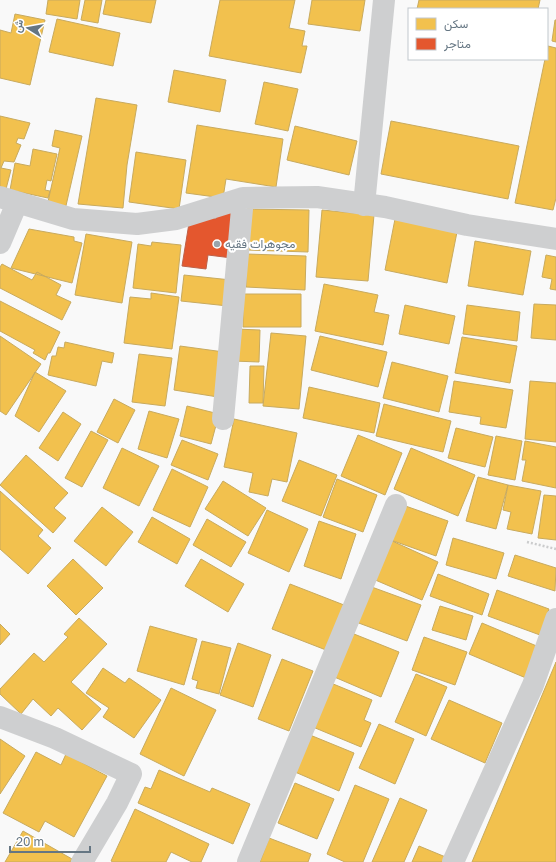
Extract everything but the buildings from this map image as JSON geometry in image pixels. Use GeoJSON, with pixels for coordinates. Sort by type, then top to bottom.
{"type":"FeatureCollection","features":[{"type":"Feature","properties":{"kind":"street"},"geometry":{"type":"LineString","coordinates":[[364,205],[384,0]]}},
{"type":"Feature","properties":{"kind":"street"},"geometry":{"type":"LineString","coordinates":[[0,243],[8,200],[73,219],[137,224],[176,219],[243,198],[317,197],[384,207],[467,225],[556,239]]}},
{"type":"Feature","properties":{"kind":"street"},"geometry":{"type":"LineString","coordinates":[[223,419],[243,198]]}},
{"type":"Feature","properties":{"kind":"street"},"geometry":{"type":"LineString","coordinates":[[248,862],[396,504]]}},
{"type":"Feature","properties":{"kind":"street"},"geometry":{"type":"LineString","coordinates":[[453,862],[476,808],[551,649],[556,619]]}},
{"type":"Feature","properties":{"kind":"street"},"geometry":{"type":"LineString","coordinates":[[0,717],[55,738],[131,774],[117,803],[82,862]]}},
{"type":"Feature","properties":{"kind":"path"},"geometry":{"type":"LineString","coordinates":[[527,542],[556,549]]}},
{"type":"Feature","properties":{"kind":"place","name":"مجوهرات فقيه"},"geometry":{"type":"Point","coordinates":[217,244]}}]}
